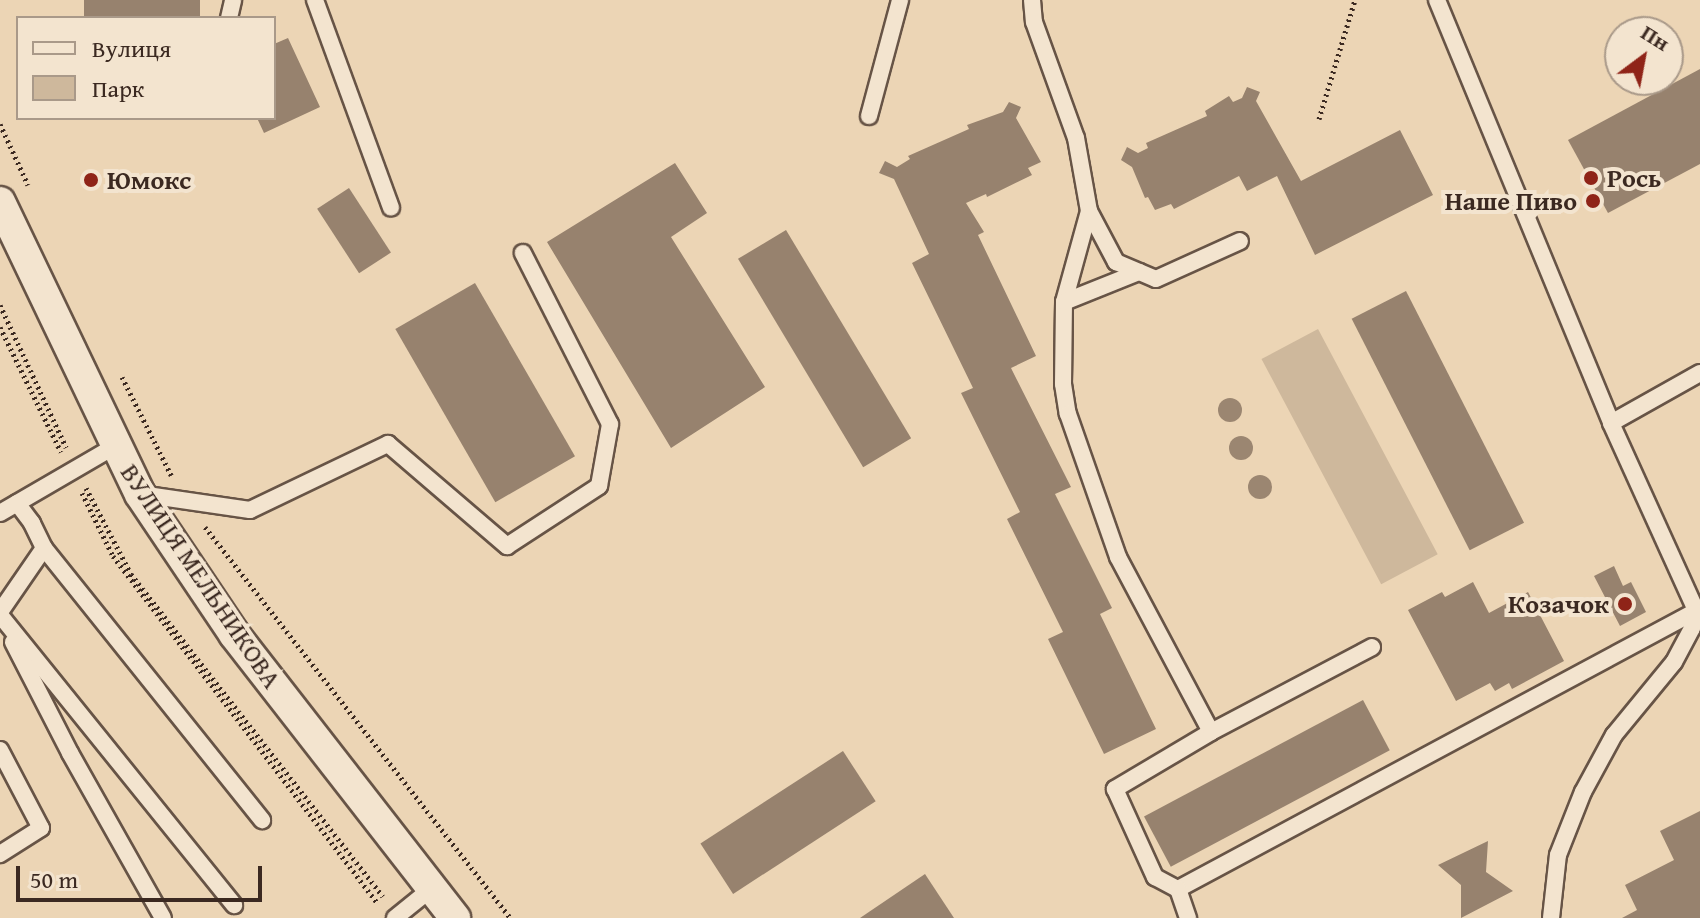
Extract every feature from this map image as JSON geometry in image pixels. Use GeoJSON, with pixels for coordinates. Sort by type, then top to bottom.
{"type":"FeatureCollection","features":[{"type":"Feature","properties":{"kind":"street","name":"ВУЛИЦЯ МЕЛЬНИКОВА"},"geometry":{"type":"LineString","coordinates":[[0,202],[140,494],[234,634],[455,918]]}},
{"type":"Feature","properties":{"kind":"lane"},"geometry":{"type":"LineString","coordinates":[[315,0],[391,208]]}},
{"type":"Feature","properties":{"kind":"lane"},"geometry":{"type":"LineString","coordinates":[[869,116],[900,0]]}},
{"type":"Feature","properties":{"kind":"lane"},"geometry":{"type":"LineString","coordinates":[[1032,0],[1034,22],[1076,138],[1089,211],[1116,262],[1156,279],[1240,241]]}},
{"type":"Feature","properties":{"kind":"lane"},"geometry":{"type":"LineString","coordinates":[[1437,0],[1611,423],[1698,615],[1674,662],[1614,735],[1583,792],[1558,855],[1551,918]]}},
{"type":"Feature","properties":{"kind":"lane"},"geometry":{"type":"LineString","coordinates":[[1089,211],[1064,302],[1063,384],[1068,414],[1118,557],[1211,732]]}},
{"type":"Feature","properties":{"kind":"lane"},"geometry":{"type":"LineString","coordinates":[[140,494],[250,510],[388,444],[507,546],[599,486],[610,424],[523,253]]}},
{"type":"Feature","properties":{"kind":"lane"},"geometry":{"type":"LineString","coordinates":[[1064,302],[1139,272]]}},
{"type":"Feature","properties":{"kind":"lane"},"geometry":{"type":"LineString","coordinates":[[1611,423],[1700,373]]}},
{"type":"Feature","properties":{"kind":"lane"},"geometry":{"type":"LineString","coordinates":[[0,513],[115,446]]}},
{"type":"Feature","properties":{"kind":"lane"},"geometry":{"type":"LineString","coordinates":[[17,503],[32,523],[44,548],[262,820]]}},
{"type":"Feature","properties":{"kind":"lane"},"geometry":{"type":"LineString","coordinates":[[0,614],[44,548]]}},
{"type":"Feature","properties":{"kind":"lane"},"geometry":{"type":"LineString","coordinates":[[0,614],[234,905]]}},
{"type":"Feature","properties":{"kind":"lane"},"geometry":{"type":"LineString","coordinates":[[0,614],[70,753],[163,918]]}},
{"type":"Feature","properties":{"kind":"lane"},"geometry":{"type":"LineString","coordinates":[[1178,889],[1698,615]]}},
{"type":"Feature","properties":{"kind":"lane"},"geometry":{"type":"LineString","coordinates":[[1188,918],[1178,889],[1155,877],[1115,789],[1211,732],[1372,647]]}},
{"type":"Feature","properties":{"kind":"lane"},"geometry":{"type":"LineString","coordinates":[[0,750],[41,828],[0,854]]}},
{"type":"Feature","properties":{"kind":"lane"},"geometry":{"type":"LineString","coordinates":[[395,918],[431,889]]}},
{"type":"Feature","properties":{"kind":"path"},"geometry":{"type":"LineString","coordinates":[[1319,119],[1355,0]]}},
{"type":"Feature","properties":{"kind":"path"},"geometry":{"type":"LineString","coordinates":[[0,124],[29,188]]}},
{"type":"Feature","properties":{"kind":"path"},"geometry":{"type":"LineString","coordinates":[[0,305],[113,556],[381,908]]}},
{"type":"Feature","properties":{"kind":"path"},"geometry":{"type":"LineString","coordinates":[[0,327],[131,574],[371,883]]}},
{"type":"Feature","properties":{"kind":"path"},"geometry":{"type":"LineString","coordinates":[[120,371],[184,500],[510,918]]}},
{"type":"Feature","properties":{"kind":"green space"},"geometry":{"type":"Polygon","coordinates":[[[1318,329],[1438,554],[1381,584],[1261,359],[1318,329]]]}},
{"type":"Feature","properties":{"kind":"building"},"geometry":{"type":"Polygon","coordinates":[[[84,0],[200,0],[200,16],[84,16],[84,0]]]}},
{"type":"Feature","properties":{"kind":"building"},"geometry":{"type":"Polygon","coordinates":[[[288,38],[320,107],[264,133],[258,120],[276,120],[276,43],[288,38]]]}},
{"type":"Feature","properties":{"kind":"building"},"geometry":{"type":"Polygon","coordinates":[[[1700,69],[1700,164],[1608,213],[1568,140],[1650,96],[1684,96],[1684,78],[1700,69]]]}},
{"type":"Feature","properties":{"kind":"building"},"geometry":{"type":"Polygon","coordinates":[[[1247,87],[1260,92],[1256,101],[1301,181],[1400,130],[1433,195],[1315,255],[1277,176],[1247,191],[1239,176],[1174,209],[1171,204],[1155,210],[1148,197],[1145,198],[1132,167],[1121,160],[1127,147],[1138,153],[1148,148],[1146,143],[1207,116],[1205,111],[1229,96],[1233,102],[1242,98],[1247,87]]]}},
{"type":"Feature","properties":{"kind":"building"},"geometry":{"type":"Polygon","coordinates":[[[1009,102],[1021,107],[1016,118],[1041,162],[1028,168],[1032,175],[987,197],[986,194],[966,203],[984,232],[978,235],[1036,356],[1011,368],[1071,487],[1055,494],[1112,608],[1100,614],[1156,729],[1104,754],[1048,639],[1063,632],[1007,519],[1020,512],[961,393],[973,388],[912,263],[929,254],[894,179],[879,173],[885,161],[897,167],[910,159],[908,156],[969,129],[967,125],[1003,112],[1009,102]]]}},
{"type":"Feature","properties":{"kind":"building"},"geometry":{"type":"Polygon","coordinates":[[[675,163],[707,213],[671,237],[765,387],[671,448],[547,242],[675,163]]]}},
{"type":"Feature","properties":{"kind":"building"},"geometry":{"type":"Polygon","coordinates":[[[349,188],[391,253],[359,273],[317,209],[349,188]]]}},
{"type":"Feature","properties":{"kind":"building"},"geometry":{"type":"Polygon","coordinates":[[[786,230],[911,438],[863,467],[738,259],[786,230]]]}},
{"type":"Feature","properties":{"kind":"building"},"geometry":{"type":"Polygon","coordinates":[[[475,283],[575,456],[495,502],[395,329],[475,283]]]}},
{"type":"Feature","properties":{"kind":"building"},"geometry":{"type":"Polygon","coordinates":[[[1406,291],[1524,523],[1470,550],[1352,319],[1406,291]]]}},
{"type":"Feature","properties":{"kind":"building"},"geometry":{"type":"Polygon","coordinates":[[[1614,566],[1623,586],[1631,582],[1646,612],[1620,626],[1594,576],[1614,566]]]}},
{"type":"Feature","properties":{"kind":"building"},"geometry":{"type":"Polygon","coordinates":[[[1473,582],[1489,613],[1528,592],[1564,661],[1512,689],[1509,683],[1495,691],[1490,683],[1456,701],[1408,610],[1442,592],[1445,597],[1473,582]]]}},
{"type":"Feature","properties":{"kind":"building"},"geometry":{"type":"Polygon","coordinates":[[[1363,700],[1390,750],[1171,867],[1144,816],[1363,700]]]}},
{"type":"Feature","properties":{"kind":"building"},"geometry":{"type":"Polygon","coordinates":[[[843,751],[876,801],[733,894],[700,844],[843,751]]]}},
{"type":"Feature","properties":{"kind":"building"},"geometry":{"type":"Polygon","coordinates":[[[1700,811],[1700,918],[1622,918],[1637,910],[1625,885],[1674,860],[1660,831],[1700,811]]]}},
{"type":"Feature","properties":{"kind":"building"},"geometry":{"type":"Polygon","coordinates":[[[1488,841],[1486,872],[1513,891],[1461,918],[1461,885],[1438,865],[1488,841]]]}},
{"type":"Feature","properties":{"kind":"building"},"geometry":{"type":"Polygon","coordinates":[[[925,874],[954,918],[860,918],[925,874]]]}},
{"type":"Feature","properties":{"kind":"place","name":"Рось"},"geometry":{"type":"Point","coordinates":[1591,178]}},
{"type":"Feature","properties":{"kind":"place","name":"Юмокс"},"geometry":{"type":"Point","coordinates":[91,180]}},
{"type":"Feature","properties":{"kind":"place","name":"Наше Пиво"},"geometry":{"type":"Point","coordinates":[1593,201]}},
{"type":"Feature","properties":{"kind":"place","name":"Козачок"},"geometry":{"type":"Point","coordinates":[1625,604]}}]}
